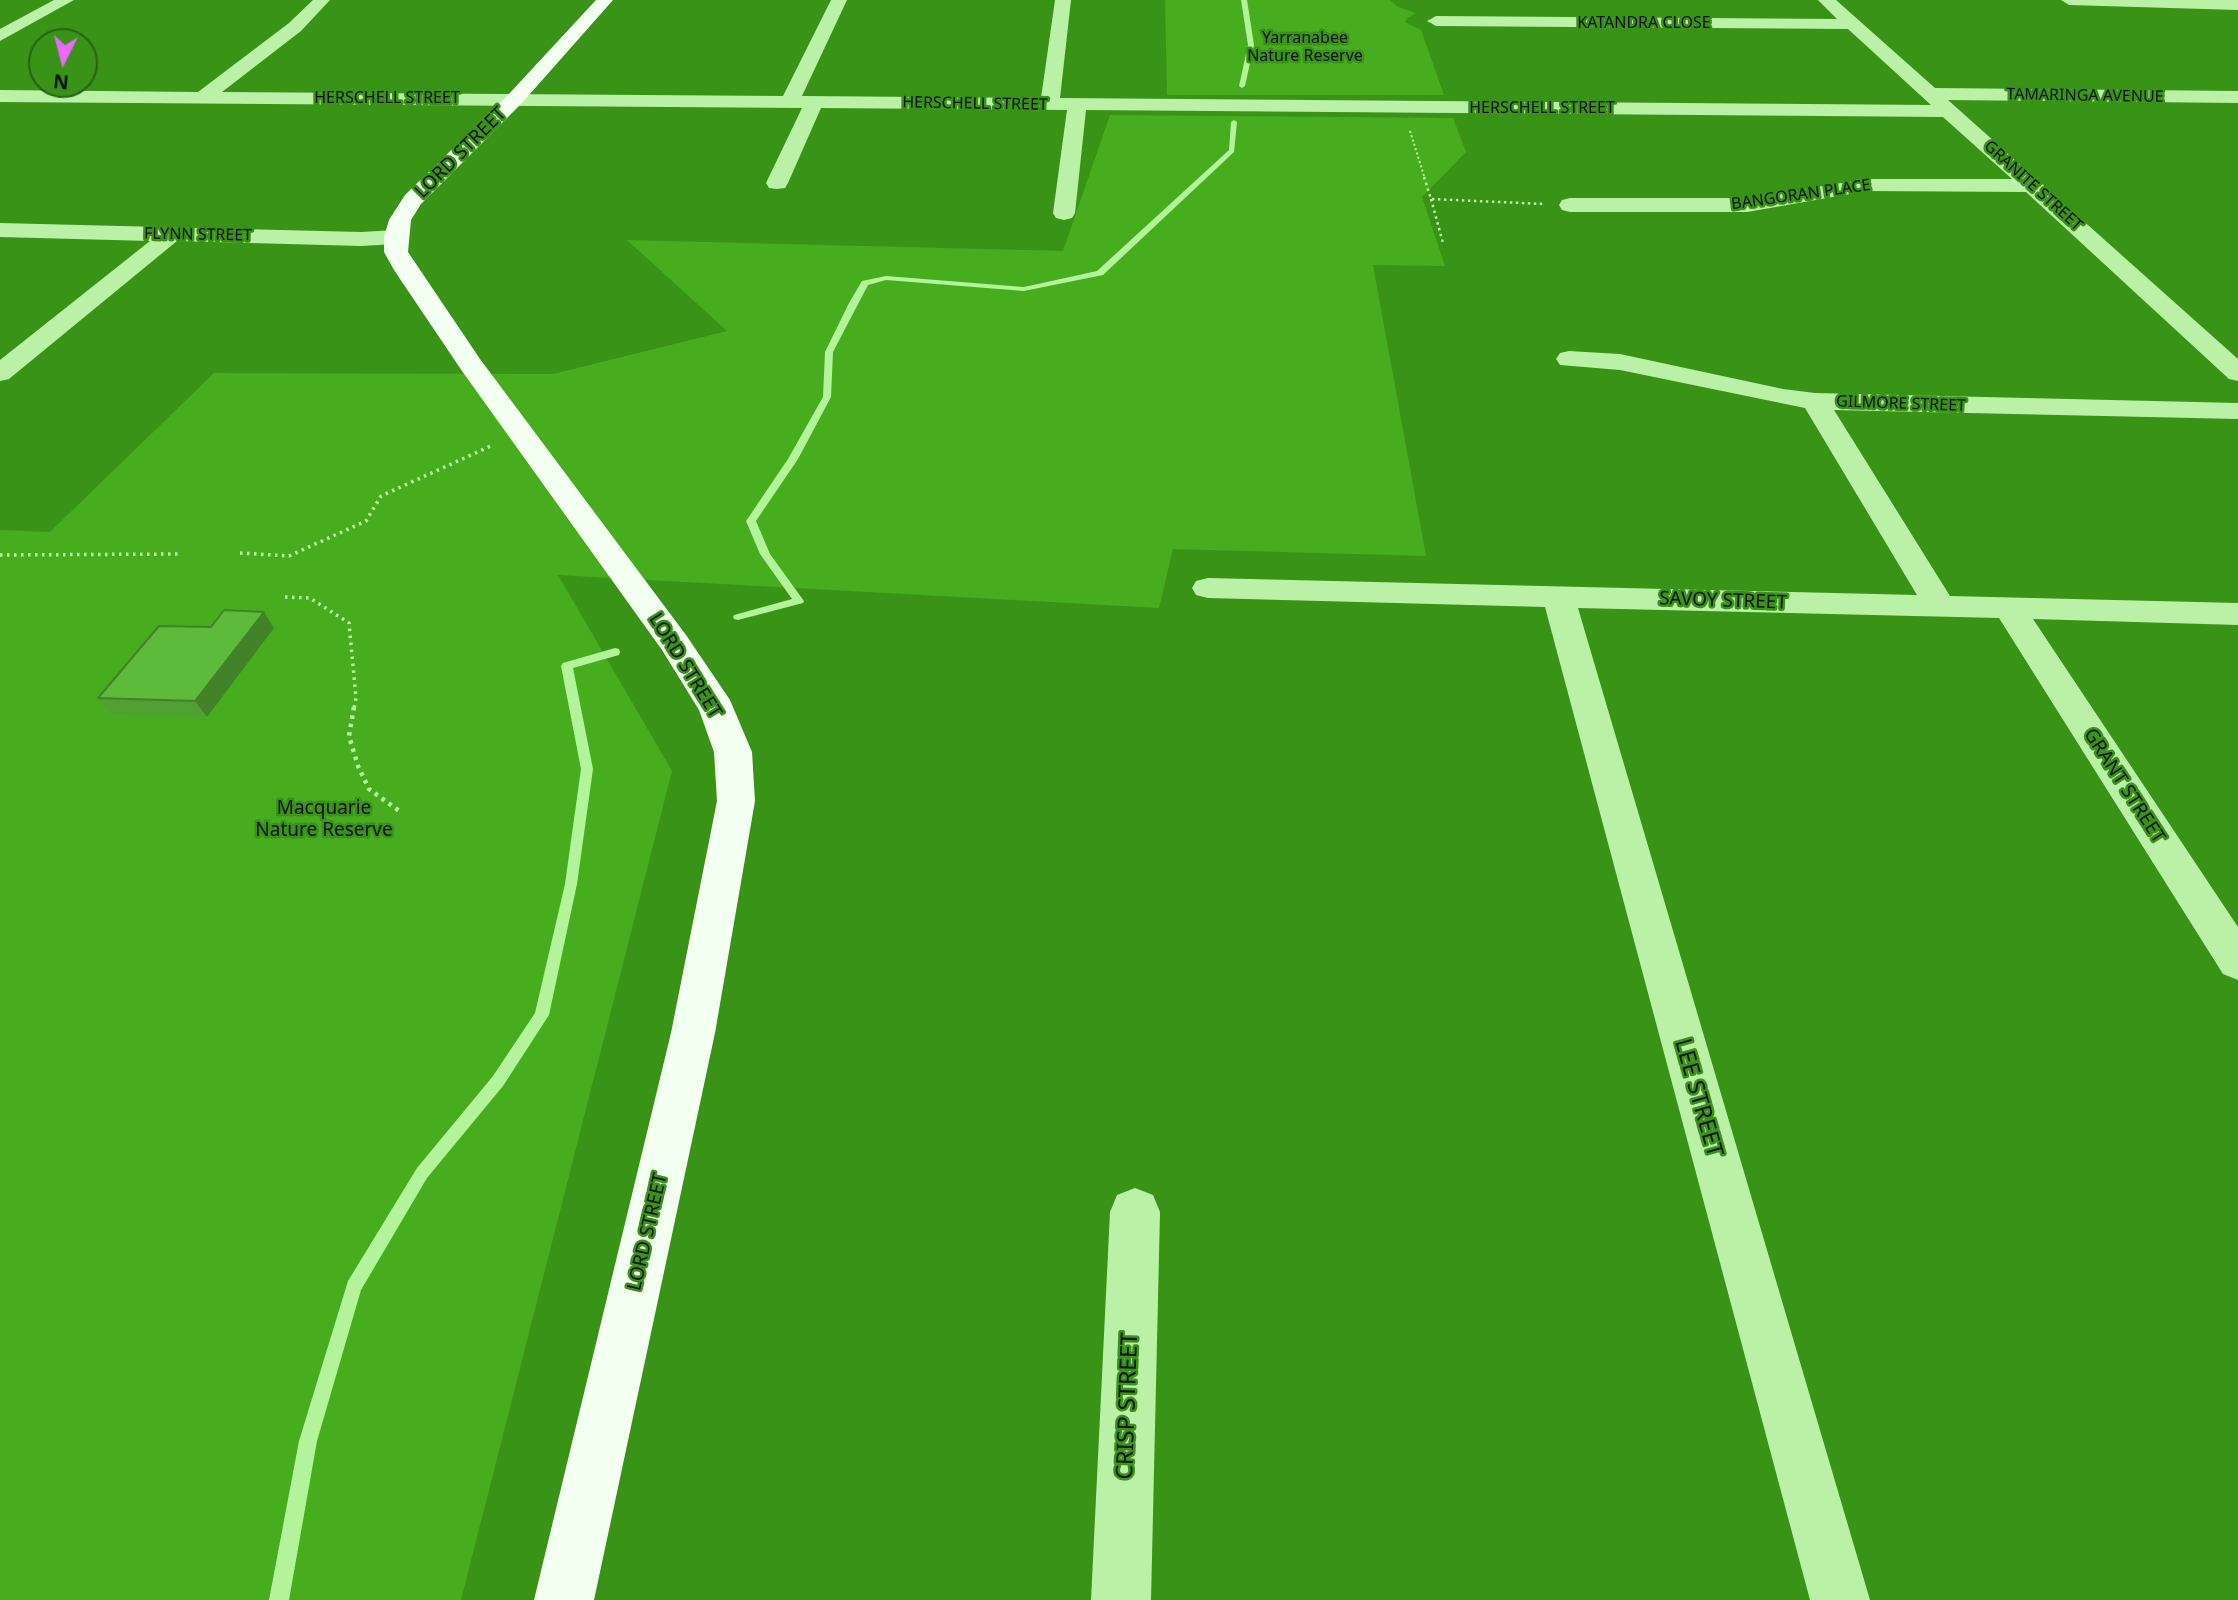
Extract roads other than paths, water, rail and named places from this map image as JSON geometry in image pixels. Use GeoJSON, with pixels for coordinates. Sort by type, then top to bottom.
{"type":"FeatureCollection","features":[{"type":"Feature","properties":{"kind":"main road","name":"LORD STREET"},"geometry":{"type":"LineString","coordinates":[[564,1600],[694,1033],[736,801],[733,752],[717,709],[674,643],[521,434],[406,270],[396,252],[396,237],[400,220],[413,200],[515,99],[605,0]]}},
{"type":"Feature","properties":{"kind":"street"},"geometry":{"type":"LineString","coordinates":[[790,102],[839,0]]}},
{"type":"Feature","properties":{"kind":"street"},"geometry":{"type":"LineString","coordinates":[[1050,104],[1063,0]]}},
{"type":"Feature","properties":{"kind":"street","name":"GRANITE STREET"},"geometry":{"type":"LineString","coordinates":[[1826,0],[1933,94],[2238,373]]}},
{"type":"Feature","properties":{"kind":"street"},"geometry":{"type":"LineString","coordinates":[[2069,0],[2238,5]]}},
{"type":"Feature","properties":{"kind":"street"},"geometry":{"type":"LineString","coordinates":[[203,97],[295,27],[321,1]]}},
{"type":"Feature","properties":{"kind":"street"},"geometry":{"type":"LineString","coordinates":[[24,4],[62,2]]}},
{"type":"Feature","properties":{"kind":"street"},"geometry":{"type":"LineString","coordinates":[[0,36],[62,2]]}},
{"type":"Feature","properties":{"kind":"street"},"geometry":{"type":"LineString","coordinates":[[1628,8],[1642,23]]}},
{"type":"Feature","properties":{"kind":"street","name":"KATANDRA CLOSE"},"geometry":{"type":"LineString","coordinates":[[1436,21],[1853,24]]}},
{"type":"Feature","properties":{"kind":"street","name":"TAMARINGA AVENUE"},"geometry":{"type":"LineString","coordinates":[[1933,94],[2238,97]]}},
{"type":"Feature","properties":{"kind":"street","name":"HERSCHELL STREET"},"geometry":{"type":"LineString","coordinates":[[0,96],[1951,111]]}},
{"type":"Feature","properties":{"kind":"street"},"geometry":{"type":"LineString","coordinates":[[778,183],[814,102]]}},
{"type":"Feature","properties":{"kind":"street"},"geometry":{"type":"LineString","coordinates":[[1064,214],[1077,105]]}},
{"type":"Feature","properties":{"kind":"street","name":"BANGORAN PLACE"},"geometry":{"type":"LineString","coordinates":[[1570,205],[1747,205],[1867,185],[2033,186]]}},
{"type":"Feature","properties":{"kind":"street","name":"FLYNN STREET"},"geometry":{"type":"LineString","coordinates":[[0,230],[361,239],[396,237]]}},
{"type":"Feature","properties":{"kind":"street"},"geometry":{"type":"LineString","coordinates":[[0,373],[172,234]]}},
{"type":"Feature","properties":{"kind":"street","name":"GILMORE STREET"},"geometry":{"type":"LineString","coordinates":[[1569,359],[1620,362],[1783,397],[1815,401],[2238,411]]}},
{"type":"Feature","properties":{"kind":"street"},"geometry":{"type":"LineString","coordinates":[[1815,401],[1940,607]]}},
{"type":"Feature","properties":{"kind":"street","name":"SAVOY STREET"},"geometry":{"type":"LineString","coordinates":[[1208,588],[2238,614]]}},
{"type":"Feature","properties":{"kind":"street","name":"LEE STREET"},"geometry":{"type":"LineString","coordinates":[[1559,595],[1840,1600]]}},
{"type":"Feature","properties":{"kind":"street","name":"GRANT STREET"},"geometry":{"type":"LineString","coordinates":[[2010,610],[2238,962]]}},
{"type":"Feature","properties":{"kind":"street","name":"CRISP STREET"},"geometry":{"type":"LineString","coordinates":[[1121,1600],[1135,1212]]}},
{"type":"Feature","properties":{"kind":"waterway"},"geometry":{"type":"LineString","coordinates":[[1242,86],[1251,45],[1244,0]]}},
{"type":"Feature","properties":{"kind":"waterway"},"geometry":{"type":"LineString","coordinates":[[738,617],[799,601],[765,554],[751,521],[793,459],[827,397],[829,352],[865,283],[886,278],[1024,289],[1100,273],[1232,151],[1234,122]]}},
{"type":"Feature","properties":{"kind":"waterway"},"geometry":{"type":"LineString","coordinates":[[279,1600],[308,1441],[354,1287],[422,1173],[498,1081],[542,1015],[571,884],[587,769],[567,666],[615,652]]}},
{"type":"Feature","properties":{"kind":"park label","name":"Yarranabee Nature Reserve"},"geometry":{"type":"Point","coordinates":[1305,47]}},
{"type":"Feature","properties":{"kind":"park label","name":"Macquarie Nature Reserve"},"geometry":{"type":"Point","coordinates":[324,820]}}]}
